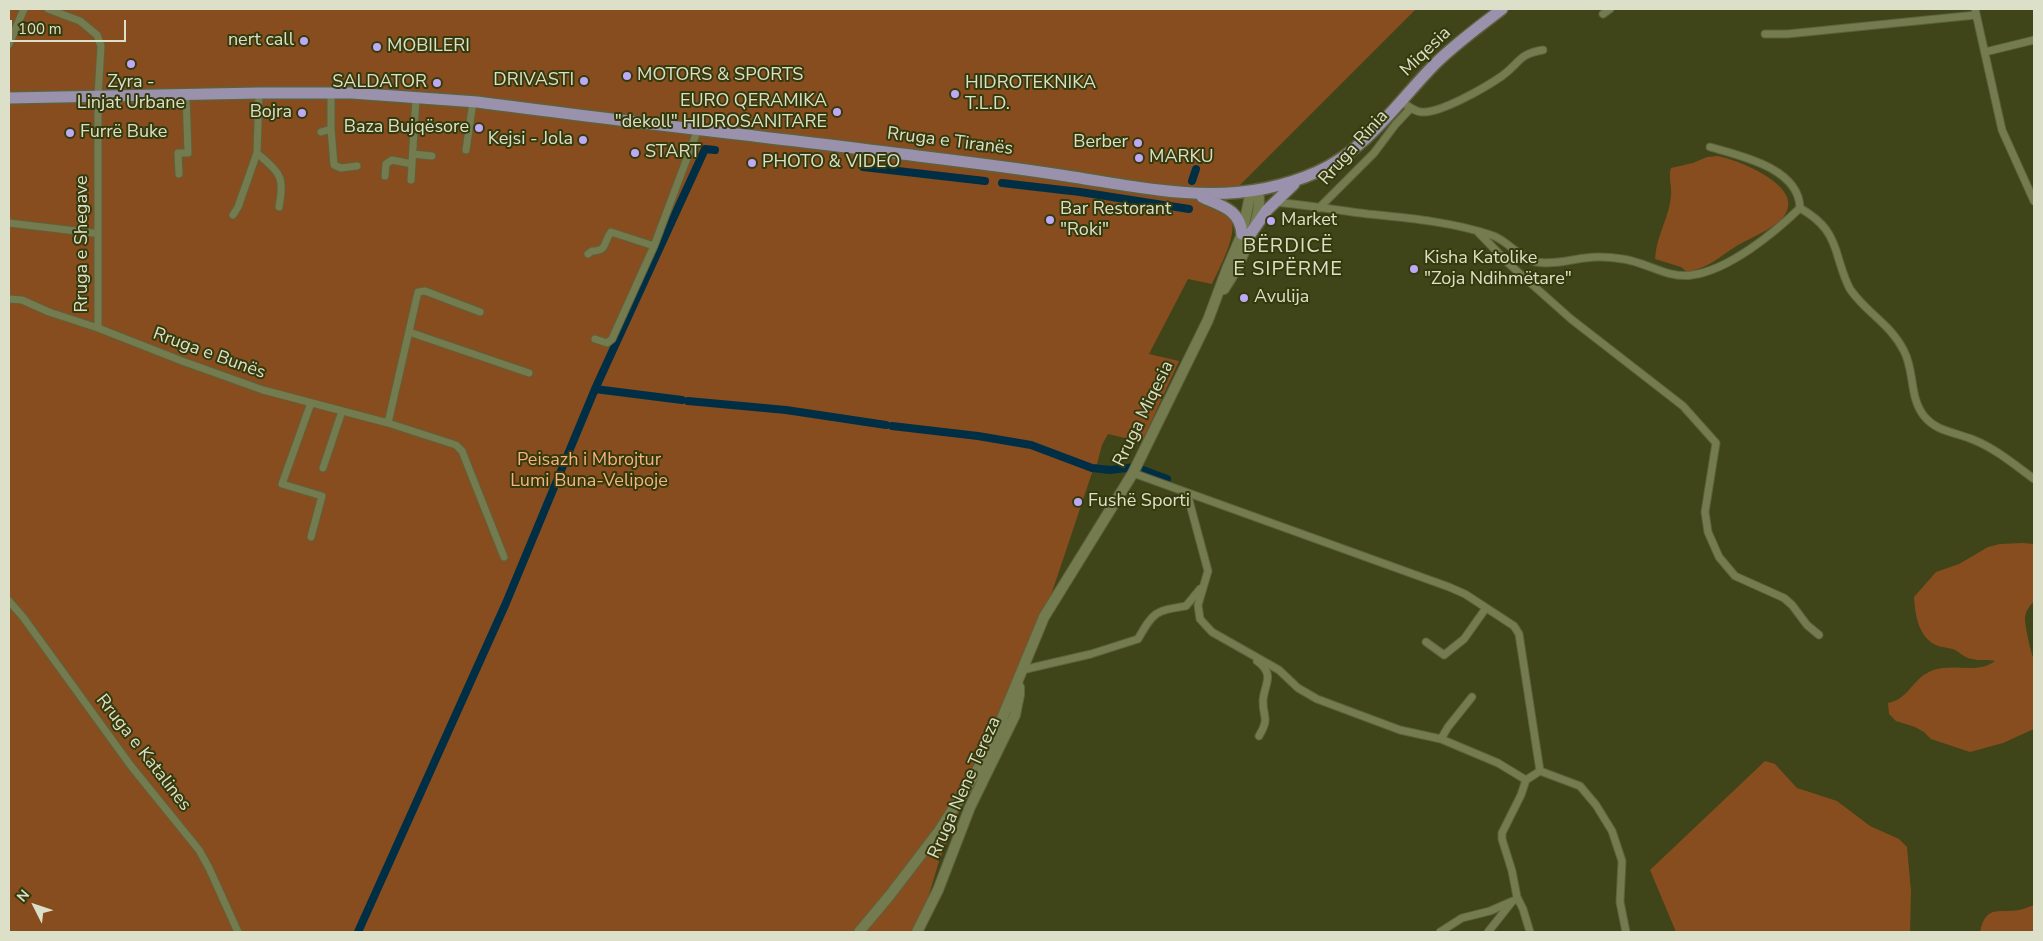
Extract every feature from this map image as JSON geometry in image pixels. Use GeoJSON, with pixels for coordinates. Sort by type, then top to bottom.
{"type":"FeatureCollection","features":[{"type":"Feature","properties":{"kind":"main road","name":"Miqesia"},"geometry":{"type":"LineString","coordinates":[[1302,178],[1338,161],[1356,148],[1379,125],[1406,105],[1435,64],[1502,9]]}},
{"type":"Feature","properties":{"kind":"main road","name":"Rruga e Tiranës"},"geometry":{"type":"LineString","coordinates":[[9,98],[331,93],[473,102],[1020,168],[1196,194]]}},
{"type":"Feature","properties":{"kind":"main road"},"geometry":{"type":"LineString","coordinates":[[1196,194],[1219,194],[1254,190],[1302,178]]}},
{"type":"Feature","properties":{"kind":"main road"},"geometry":{"type":"LineString","coordinates":[[1196,194],[1229,208],[1237,217],[1246,234],[1274,202],[1302,178]]}},
{"type":"Feature","properties":{"kind":"main road","name":"Rruga Miqesia"},"geometry":{"type":"LineString","coordinates":[[859,932],[895,889],[939,831],[989,750],[1037,632],[1054,600],[1099,531],[1134,471],[1215,303],[1227,269],[1246,234],[1254,190]]}},
{"type":"Feature","properties":{"kind":"main road","name":"Rruga Nene Tereza"},"geometry":{"type":"LineString","coordinates":[[917,932],[938,890],[970,807],[1015,715],[1019,695],[1018,681]]}},
{"type":"Feature","properties":{"kind":"street"},"geometry":{"type":"LineString","coordinates":[[9,44],[24,9]]}},
{"type":"Feature","properties":{"kind":"street","name":"Rruga e Shegave"},"geometry":{"type":"LineString","coordinates":[[9,299],[22,300],[49,312],[98,328],[98,96],[101,46],[97,35],[80,21],[48,9]]}},
{"type":"Feature","properties":{"kind":"street"},"geometry":{"type":"LineString","coordinates":[[1602,14],[1610,9]]}},
{"type":"Feature","properties":{"kind":"street"},"geometry":{"type":"LineString","coordinates":[[1765,34],[1787,34],[1975,12],[2002,130],[2034,202]]}},
{"type":"Feature","properties":{"kind":"street"},"geometry":{"type":"LineString","coordinates":[[1984,52],[2034,40]]}},
{"type":"Feature","properties":{"kind":"street","name":"Rruga Rinia"},"geometry":{"type":"LineString","coordinates":[[1319,208],[1374,153],[1406,105],[1427,112],[1463,98],[1504,74],[1523,56],[1543,50]]}},
{"type":"Feature","properties":{"kind":"street"},"geometry":{"type":"LineString","coordinates":[[233,214],[238,207],[258,153],[259,93]]}},
{"type":"Feature","properties":{"kind":"street"},"geometry":{"type":"LineString","coordinates":[[331,93],[334,166],[341,168],[357,166]]}},
{"type":"Feature","properties":{"kind":"street"},"geometry":{"type":"LineString","coordinates":[[179,174],[178,153],[188,153],[186,94]]}},
{"type":"Feature","properties":{"kind":"street"},"geometry":{"type":"LineString","coordinates":[[411,180],[416,98]]}},
{"type":"Feature","properties":{"kind":"street"},"geometry":{"type":"LineString","coordinates":[[466,150],[473,102]]}},
{"type":"Feature","properties":{"kind":"street"},"geometry":{"type":"LineString","coordinates":[[321,132],[331,129]]}},
{"type":"Feature","properties":{"kind":"street"},"geometry":{"type":"LineString","coordinates":[[595,339],[607,343],[612,339],[654,246],[698,129]]}},
{"type":"Feature","properties":{"kind":"street"},"geometry":{"type":"LineString","coordinates":[[1274,202],[1411,217],[1492,235],[1534,262],[1554,263],[1606,257],[1625,259],[1682,276],[1711,271],[1762,242],[1800,208],[1800,197],[1791,185],[1776,171],[1738,155],[1710,147]]}},
{"type":"Feature","properties":{"kind":"street"},"geometry":{"type":"LineString","coordinates":[[258,153],[280,174],[282,181],[279,207]]}},
{"type":"Feature","properties":{"kind":"street"},"geometry":{"type":"LineString","coordinates":[[413,154],[432,156]]}},
{"type":"Feature","properties":{"kind":"street"},"geometry":{"type":"LineString","coordinates":[[384,176],[386,164],[392,160],[412,164]]}},
{"type":"Feature","properties":{"kind":"street"},"geometry":{"type":"LineString","coordinates":[[1800,208],[1826,227],[1850,288],[1862,303],[1893,333],[1906,353],[1912,378],[1913,394],[1923,415],[1937,428],[1973,440],[1987,447],[2034,479]]}},
{"type":"Feature","properties":{"kind":"street"},"geometry":{"type":"LineString","coordinates":[[9,223],[98,232]]}},
{"type":"Feature","properties":{"kind":"street"},"geometry":{"type":"LineString","coordinates":[[588,254],[603,248],[611,232],[654,246]]}},
{"type":"Feature","properties":{"kind":"street"},"geometry":{"type":"LineString","coordinates":[[1478,232],[1508,263],[1571,319],[1638,373],[1652,381],[1683,406],[1700,424],[1716,444],[1705,512],[1708,532],[1719,557],[1735,576],[1784,598],[1807,625],[1820,635]]}},
{"type":"Feature","properties":{"kind":"street"},"geometry":{"type":"LineString","coordinates":[[388,423],[418,292],[421,291],[480,312]]}},
{"type":"Feature","properties":{"kind":"street","name":"Rruga e Bunës"},"geometry":{"type":"LineString","coordinates":[[98,328],[263,390],[388,423],[456,445],[462,451],[504,557]]}},
{"type":"Feature","properties":{"kind":"street"},"geometry":{"type":"LineString","coordinates":[[409,332],[529,373]]}},
{"type":"Feature","properties":{"kind":"street"},"geometry":{"type":"LineString","coordinates":[[311,538],[322,496],[282,484],[312,402]]}},
{"type":"Feature","properties":{"kind":"street"},"geometry":{"type":"LineString","coordinates":[[323,468],[342,411]]}},
{"type":"Feature","properties":{"kind":"street"},"geometry":{"type":"LineString","coordinates":[[1134,471],[1187,493],[1448,587],[1465,594],[1514,626],[1519,634],[1540,771]]}},
{"type":"Feature","properties":{"kind":"street"},"geometry":{"type":"LineString","coordinates":[[1187,493],[1208,571],[1198,605],[1200,619],[1212,632],[1279,670],[1298,688],[1317,699],[1400,730],[1441,739],[1498,763],[1526,780]]}},
{"type":"Feature","properties":{"kind":"street"},"geometry":{"type":"LineString","coordinates":[[1022,670],[1091,654],[1138,639],[1149,620],[1162,609],[1186,606],[1202,587]]}},
{"type":"Feature","properties":{"kind":"street","name":"Rruga e Katalines"},"geometry":{"type":"LineString","coordinates":[[9,601],[23,617],[131,766],[199,850],[238,932]]}},
{"type":"Feature","properties":{"kind":"street"},"geometry":{"type":"LineString","coordinates":[[1426,642],[1444,655],[1464,639],[1486,608]]}},
{"type":"Feature","properties":{"kind":"street"},"geometry":{"type":"LineString","coordinates":[[1246,651],[1268,673],[1263,703],[1267,719],[1259,736]]}},
{"type":"Feature","properties":{"kind":"street"},"geometry":{"type":"LineString","coordinates":[[1441,739],[1448,726],[1472,697]]}},
{"type":"Feature","properties":{"kind":"street"},"geometry":{"type":"LineString","coordinates":[[1530,932],[1523,909],[1515,899],[1512,871],[1502,840],[1502,833],[1521,795],[1526,780],[1540,771]]}},
{"type":"Feature","properties":{"kind":"street"},"geometry":{"type":"LineString","coordinates":[[1540,771],[1580,786],[1596,804],[1612,830],[1622,861],[1620,902],[1626,932]]}},
{"type":"Feature","properties":{"kind":"street"},"geometry":{"type":"LineString","coordinates":[[1440,932],[1462,918],[1490,910],[1515,899]]}},
{"type":"Feature","properties":{"kind":"street"},"geometry":{"type":"LineString","coordinates":[[1488,932],[1515,899]]}},
{"type":"Feature","properties":{"kind":"green space","name":"Peisazh i Mbrojtur Lumi Buna-Velipoje"},"geometry":{"type":"Polygon","coordinates":[[[9,9],[1416,9],[1227,198],[1220,213],[1229,216],[1232,223],[1230,244],[1225,256],[1212,284],[1188,279],[1149,354],[1179,361],[1142,442],[1108,434],[1102,445],[1043,619],[995,724],[939,861],[918,932],[9,932],[9,9]]]}},
{"type":"Feature","properties":{"kind":"green space"},"geometry":{"type":"Polygon","coordinates":[[[1717,156],[1752,168],[1776,183],[1785,193],[1788,203],[1786,213],[1770,228],[1701,268],[1687,272],[1681,267],[1655,259],[1658,242],[1670,203],[1671,168],[1693,163],[1707,157],[1717,156]]]}},
{"type":"Feature","properties":{"kind":"green space"},"geometry":{"type":"Polygon","coordinates":[[[2000,544],[2034,544],[2034,601],[2027,611],[2025,619],[2028,640],[2034,659],[2034,729],[2003,743],[1970,752],[1931,739],[1915,727],[1896,721],[1889,714],[1888,703],[1901,697],[1919,679],[1931,671],[1947,668],[1980,667],[1995,661],[1965,657],[1955,650],[1938,646],[1930,641],[1921,631],[1915,610],[1914,597],[1936,572],[1959,564],[1988,547],[2000,544]]]}},
{"type":"Feature","properties":{"kind":"green space"},"geometry":{"type":"Polygon","coordinates":[[[1765,761],[1775,764],[1797,788],[1837,801],[1870,826],[1899,839],[1907,847],[1911,891],[1910,932],[1676,932],[1650,870],[1765,761]]]}},
{"type":"Feature","properties":{"kind":"green space"},"geometry":{"type":"Polygon","coordinates":[[[2034,905],[2034,932],[1980,932],[1986,917],[1991,913],[2024,909],[2034,905]]]}},
{"type":"Feature","properties":{"kind":"waterway"},"geometry":{"type":"LineString","coordinates":[[358,932],[506,603],[595,389],[705,149],[715,150]]}},
{"type":"Feature","properties":{"kind":"waterway"},"geometry":{"type":"LineString","coordinates":[[863,167],[985,181]]}},
{"type":"Feature","properties":{"kind":"waterway"},"geometry":{"type":"LineString","coordinates":[[1192,181],[1196,169]]}},
{"type":"Feature","properties":{"kind":"waterway"},"geometry":{"type":"LineString","coordinates":[[1002,183],[1080,192],[1189,209]]}},
{"type":"Feature","properties":{"kind":"waterway"},"geometry":{"type":"LineString","coordinates":[[595,389],[682,400]]}},
{"type":"Feature","properties":{"kind":"waterway"},"geometry":{"type":"LineString","coordinates":[[688,401],[786,410],[886,425]]}},
{"type":"Feature","properties":{"kind":"waterway"},"geometry":{"type":"LineString","coordinates":[[892,426],[978,436],[1031,445],[1092,468],[1110,470],[1135,467],[1167,479]]}},
{"type":"Feature","properties":{"kind":"place","name":"nert call"},"geometry":{"type":"Point","coordinates":[304,41]}},
{"type":"Feature","properties":{"kind":"place","name":"MOBILERI"},"geometry":{"type":"Point","coordinates":[377,47]}},
{"type":"Feature","properties":{"kind":"place","name":"Zyra - Linjat Urbane"},"geometry":{"type":"Point","coordinates":[131,64]}},
{"type":"Feature","properties":{"kind":"place","name":"MOTORS & SPORTS"},"geometry":{"type":"Point","coordinates":[627,76]}},
{"type":"Feature","properties":{"kind":"place","name":"DRIVASTI"},"geometry":{"type":"Point","coordinates":[584,81]}},
{"type":"Feature","properties":{"kind":"place","name":"SALDATOR"},"geometry":{"type":"Point","coordinates":[437,83]}},
{"type":"Feature","properties":{"kind":"place","name":"HIDROTEKNIKA T.L.D."},"geometry":{"type":"Point","coordinates":[955,94]}},
{"type":"Feature","properties":{"kind":"place","name":"EURO QERAMIKA \"dekoll\" HIDROSANITARE"},"geometry":{"type":"Point","coordinates":[837,112]}},
{"type":"Feature","properties":{"kind":"place","name":"Bojra"},"geometry":{"type":"Point","coordinates":[302,113]}},
{"type":"Feature","properties":{"kind":"place","name":"Baza Bujqësore"},"geometry":{"type":"Point","coordinates":[479,128]}},
{"type":"Feature","properties":{"kind":"place","name":"Furrë Buke"},"geometry":{"type":"Point","coordinates":[70,133]}},
{"type":"Feature","properties":{"kind":"place","name":"Kejsi - Jola"},"geometry":{"type":"Point","coordinates":[583,140]}},
{"type":"Feature","properties":{"kind":"place","name":"Berber"},"geometry":{"type":"Point","coordinates":[1138,143]}},
{"type":"Feature","properties":{"kind":"place","name":"START"},"geometry":{"type":"Point","coordinates":[635,153]}},
{"type":"Feature","properties":{"kind":"place","name":"MARKU"},"geometry":{"type":"Point","coordinates":[1139,158]}},
{"type":"Feature","properties":{"kind":"place","name":"PHOTO & VIDEO"},"geometry":{"type":"Point","coordinates":[752,163]}},
{"type":"Feature","properties":{"kind":"place","name":"Bar Restorant \"Roki\""},"geometry":{"type":"Point","coordinates":[1050,220]}},
{"type":"Feature","properties":{"kind":"place","name":"Market"},"geometry":{"type":"Point","coordinates":[1271,221]}},
{"type":"Feature","properties":{"kind":"place","name":"Kisha Katolike \"Zoja Ndihmëtare\""},"geometry":{"type":"Point","coordinates":[1414,269]}},
{"type":"Feature","properties":{"kind":"place","name":"Avulija"},"geometry":{"type":"Point","coordinates":[1244,298]}},
{"type":"Feature","properties":{"kind":"place","name":"Fushë Sporti"},"geometry":{"type":"Point","coordinates":[1078,502]}},
{"type":"Feature","properties":{"kind":"district","name":"BËRDICË E SIPËRME"},"geometry":{"type":"Point","coordinates":[1288,258]}}]}
